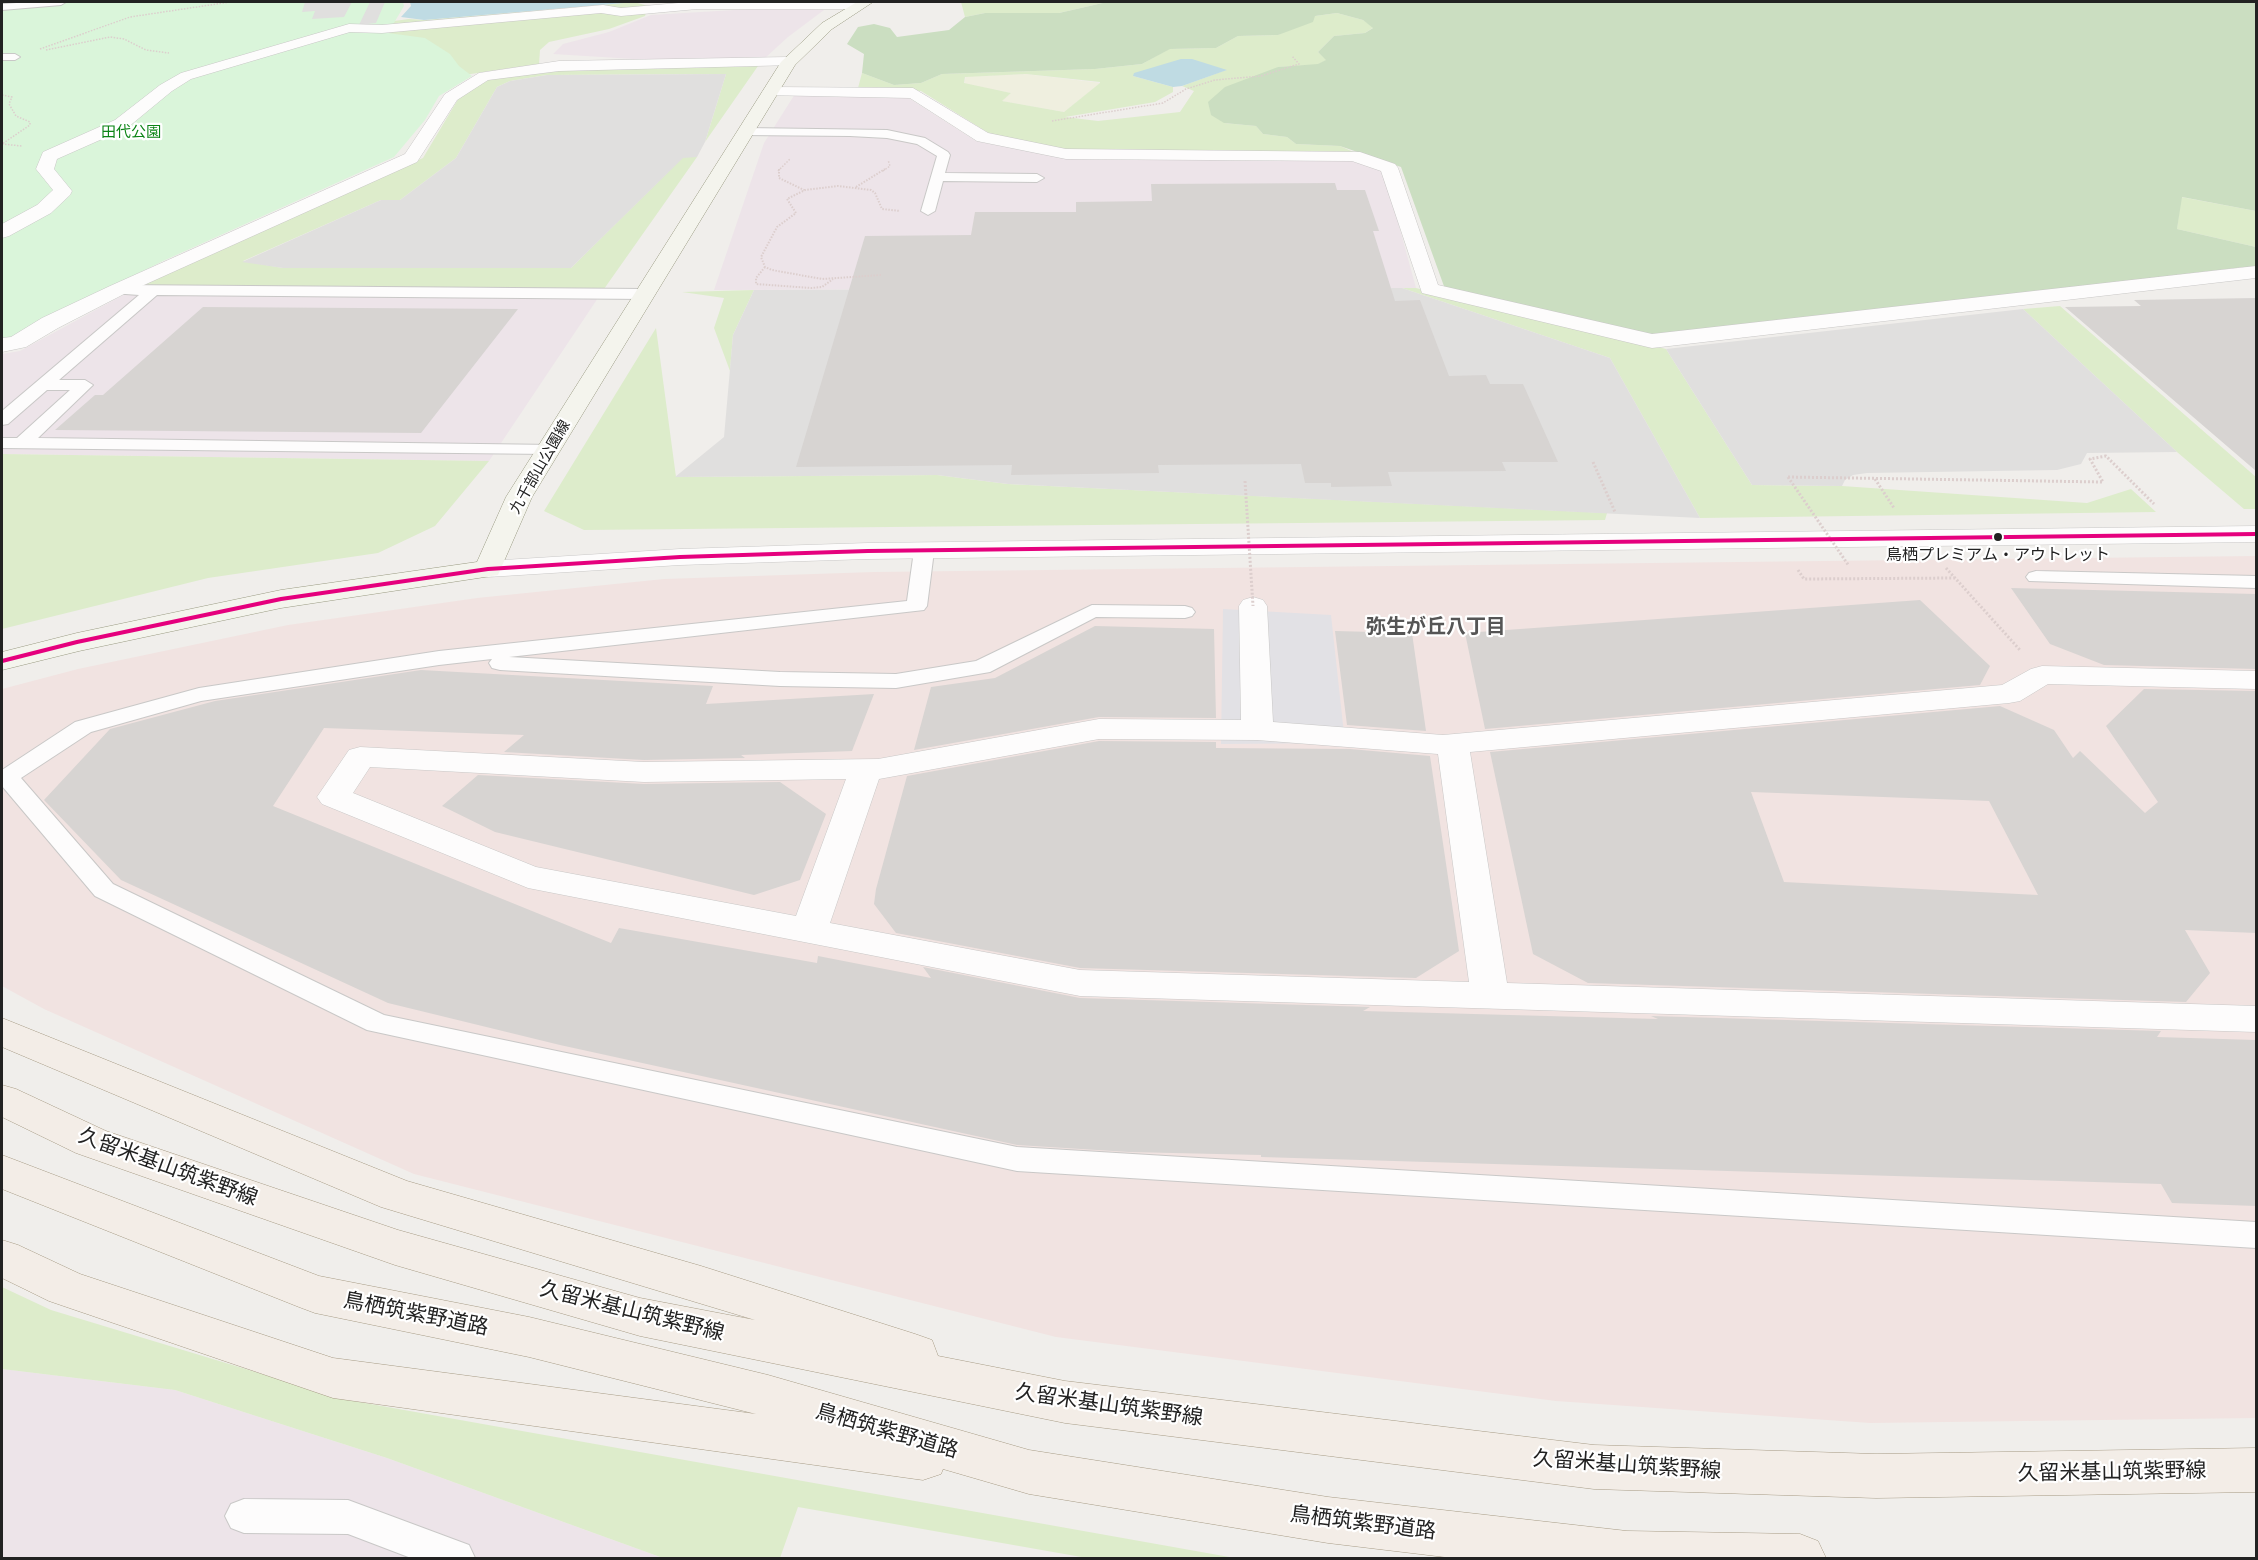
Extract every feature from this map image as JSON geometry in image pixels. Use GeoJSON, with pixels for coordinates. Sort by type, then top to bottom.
{"type":"FeatureCollection","features":[{"type":"Feature","properties":{"kind":"main road","name":"九千部山公園線"},"geometry":{"type":"LineString","coordinates":[[488,569],[519,497],[789,62],[826,26],[862,4]]}},
{"type":"Feature","properties":{"kind":"main road"},"geometry":{"type":"LineString","coordinates":[[2,661],[77,642],[281,599],[488,569]]}},
{"type":"Feature","properties":{"kind":"main road"},"geometry":{"type":"LineString","coordinates":[[2,1032],[396,1195],[701,1284],[1065,1402]]}},
{"type":"Feature","properties":{"kind":"main road","name":"久留米基山筑紫野線"},"geometry":{"type":"LineString","coordinates":[[2,1100],[91,1142],[395,1247],[640,1317],[1065,1402],[1594,1467],[1876,1476],[2256,1470]]}},
{"type":"Feature","properties":{"kind":"main road","name":"鳥栖筑紫野道路"},"geometry":{"type":"LineString","coordinates":[[2,1171],[48,1192],[315,1294],[529,1337],[768,1396],[1029,1472],[1328,1520],[1627,1555],[1800,1558]]}},
{"type":"Feature","properties":{"kind":"main road"},"geometry":{"type":"LineString","coordinates":[[2,1258],[65,1288],[333,1378],[1029,1472]]}},
{"type":"Feature","properties":{"kind":"street"},"geometry":{"type":"LineString","coordinates":[[2,232],[44,209],[63,191],[45,169],[49,156],[121,124],[166,88],[186,76],[349,28],[382,29],[603,9],[609,12],[621,12],[731,4],[862,4]]}},
{"type":"Feature","properties":{"kind":"street"},"geometry":{"type":"LineString","coordinates":[[349,28],[358,10]]}},
{"type":"Feature","properties":{"kind":"street"},"geometry":{"type":"LineString","coordinates":[[2,345],[18,342],[50,323],[117,290],[411,158],[451,97],[484,76],[559,66],[789,62]]}},
{"type":"Feature","properties":{"kind":"street"},"geometry":{"type":"LineString","coordinates":[[770,92],[913,93],[983,137],[1066,154],[1354,156],[1389,168],[1429,289],[1652,341],[2256,272]]}},
{"type":"Feature","properties":{"kind":"street"},"geometry":{"type":"LineString","coordinates":[[488,569],[680,557],[924,551],[2256,534]]}},
{"type":"Feature","properties":{"kind":"street"},"geometry":{"type":"LineString","coordinates":[[1253,606],[1257,730]]}},
{"type":"Feature","properties":{"kind":"street"},"geometry":{"type":"LineString","coordinates":[[2256,680],[2042,675],[2009,694],[1453,744],[1257,730],[1099,729],[866,769],[644,772],[360,757],[334,797],[528,877],[1080,983],[2256,1018]]}},
{"type":"Feature","properties":{"kind":"street"},"geometry":{"type":"LineString","coordinates":[[1453,744],[1490,996]]}},
{"type":"Feature","properties":{"kind":"street"},"geometry":{"type":"LineString","coordinates":[[809,931],[866,769]]}},
{"type":"Feature","properties":{"kind":"lane"},"geometry":{"type":"LineString","coordinates":[[2,7],[61,2]]}},
{"type":"Feature","properties":{"kind":"lane"},"geometry":{"type":"LineString","coordinates":[[746,132],[850,132],[887,134],[921,141],[944,155],[928,211]]}},
{"type":"Feature","properties":{"kind":"lane"},"geometry":{"type":"LineString","coordinates":[[938,177],[1036,178]]}},
{"type":"Feature","properties":{"kind":"lane"},"geometry":{"type":"LineString","coordinates":[[117,290],[645,294]]}},
{"type":"Feature","properties":{"kind":"lane"},"geometry":{"type":"LineString","coordinates":[[2,420],[154,290]]}},
{"type":"Feature","properties":{"kind":"lane"},"geometry":{"type":"LineString","coordinates":[[21,444],[85,385],[42,385]]}},
{"type":"Feature","properties":{"kind":"lane"},"geometry":{"type":"LineString","coordinates":[[2,443],[548,450]]}},
{"type":"Feature","properties":{"kind":"lane"},"geometry":{"type":"LineString","coordinates":[[924,551],[916,606],[432,659],[199,695],[83,727],[7,777],[104,890],[377,1023],[1017,1159],[2256,1235]]}},
{"type":"Feature","properties":{"kind":"lane"},"geometry":{"type":"LineString","coordinates":[[2036,578],[2256,582]]}},
{"type":"Feature","properties":{"kind":"lane"},"geometry":{"type":"LineString","coordinates":[[432,659],[780,679],[896,681],[982,667],[1092,610],[1185,612]]}},
{"type":"Feature","properties":{"kind":"lane"},"geometry":{"type":"LineString","coordinates":[[244,1516],[348,1517],[456,1558]]}},
{"type":"Feature","properties":{"kind":"path"},"geometry":{"type":"LineString","coordinates":[[8,57],[64,42],[129,17],[230,2]]}},
{"type":"Feature","properties":{"kind":"path"},"geometry":{"type":"LineString","coordinates":[[8,57],[94,39],[110,38],[124,39],[146,50],[226,63]]}},
{"type":"Feature","properties":{"kind":"path"},"geometry":{"type":"LineString","coordinates":[[1045,122],[1163,103],[1186,89],[1215,80],[1261,76],[1299,64],[1292,56]]}},
{"type":"Feature","properties":{"kind":"path"},"geometry":{"type":"LineString","coordinates":[[2,95],[12,97],[9,104],[16,116],[30,122],[30,125],[2,144]]}},
{"type":"Feature","properties":{"kind":"path"},"geometry":{"type":"LineString","coordinates":[[796,156],[781,164],[777,174],[785,182],[805,190]]}},
{"type":"Feature","properties":{"kind":"path"},"geometry":{"type":"LineString","coordinates":[[855,187],[890,166],[888,159],[884,156]]}},
{"type":"Feature","properties":{"kind":"path"},"geometry":{"type":"LineString","coordinates":[[765,267],[761,257],[770,236],[777,227],[796,213],[787,199],[805,190],[827,186],[855,187],[875,192],[882,209],[901,211]]}},
{"type":"Feature","properties":{"kind":"path"},"geometry":{"type":"LineString","coordinates":[[765,267],[756,278],[756,284],[811,288],[822,287],[834,279]]}},
{"type":"Feature","properties":{"kind":"path"},"geometry":{"type":"LineString","coordinates":[[765,267],[810,277],[834,279],[881,275]]}},
{"type":"Feature","properties":{"kind":"path"},"geometry":{"type":"LineString","coordinates":[[1849,566],[1788,477],[2103,482],[2090,459],[2106,456],[2160,510]]}},
{"type":"Feature","properties":{"kind":"path"},"geometry":{"type":"LineString","coordinates":[[1593,462],[1615,513]]}},
{"type":"Feature","properties":{"kind":"path"},"geometry":{"type":"LineString","coordinates":[[1875,478],[1896,512]]}},
{"type":"Feature","properties":{"kind":"path"},"geometry":{"type":"LineString","coordinates":[[1245,481],[1253,606]]}},
{"type":"Feature","properties":{"kind":"path"},"geometry":{"type":"LineString","coordinates":[[1940,561],[2042,675]]}},
{"type":"Feature","properties":{"kind":"path"},"geometry":{"type":"LineString","coordinates":[[1863,579],[1955,578]]}},
{"type":"Feature","properties":{"kind":"shaded area"},"geometry":{"type":"Polygon","coordinates":[[[305,2],[352,2],[344,17],[312,19],[315,11],[302,12],[305,2]]]}},
{"type":"Feature","properties":{"kind":"shaded area"},"geometry":{"type":"Polygon","coordinates":[[[370,2],[385,2],[376,23],[359,25],[370,2]]]}},
{"type":"Feature","properties":{"kind":"shaded area"},"geometry":{"type":"Polygon","coordinates":[[[784,7],[824,10],[788,37],[764,59],[682,62],[553,54],[563,44],[609,32],[651,15],[784,7]]]}},
{"type":"Feature","properties":{"kind":"shaded area"},"geometry":{"type":"Polygon","coordinates":[[[726,74],[705,142],[697,157],[683,158],[571,268],[283,268],[242,262],[381,200],[400,200],[456,158],[497,87],[510,81],[547,75],[726,74]]]}},
{"type":"Feature","properties":{"kind":"shaded area"},"geometry":{"type":"Polygon","coordinates":[[[795,94],[904,95],[976,141],[1072,159],[1352,161],[1384,171],[1416,288],[714,290],[764,143],[795,94]]]}},
{"type":"Feature","properties":{"kind":"shaded area"},"geometry":{"type":"Polygon","coordinates":[[[138,287],[604,289],[489,461],[2,454],[2,354],[20,351],[138,287]]]}},
{"type":"Feature","properties":{"kind":"shaded area"},"geometry":{"type":"Polygon","coordinates":[[[1402,288],[1610,358],[1700,518],[1008,484],[937,475],[675,477],[724,437],[733,335],[754,290],[1402,288]]]}},
{"type":"Feature","properties":{"kind":"shaded area"},"geometry":{"type":"Polygon","coordinates":[[[2023,309],[2177,452],[2087,453],[2081,464],[2057,470],[1867,473],[1853,475],[1845,480],[1842,486],[1752,485],[1666,349],[2023,309]]]}},
{"type":"Feature","properties":{"kind":"shaded area","name":"鳥栖プレミアム・アウトレット"},"geometry":{"type":"Polygon","coordinates":[[[2256,556],[2256,1418],[1870,1423],[1556,1401],[1056,1337],[414,1174],[44,1009],[2,986],[2,689],[78,669],[288,625],[477,598],[664,579],[874,572],[2256,556]]]}},
{"type":"Feature","properties":{"kind":"shaded area"},"geometry":{"type":"Polygon","coordinates":[[[1223,609],[1331,615],[1345,743],[1221,744],[1223,609]]]}},
{"type":"Feature","properties":{"kind":"shaded area"},"geometry":{"type":"Polygon","coordinates":[[[2,1369],[175,1390],[387,1458],[663,1558],[2,1558],[2,1369]]]}},
{"type":"Feature","properties":{"kind":"green space","name":"田代公園"},"geometry":{"type":"Polygon","coordinates":[[[2,2],[403,2],[404,6],[388,33],[425,38],[450,54],[459,66],[472,76],[439,96],[425,120],[394,157],[163,261],[2,342],[2,2]]]}},
{"type":"Feature","properties":{"kind":"green space"},"geometry":{"type":"Polygon","coordinates":[[[634,2],[648,6],[645,16],[609,29],[549,42],[540,50],[539,64],[464,75],[388,33],[394,21],[409,19],[424,20],[634,2]]]}},
{"type":"Feature","properties":{"kind":"green space"},"geometry":{"type":"Polygon","coordinates":[[[961,2],[1107,2],[1059,13],[985,13],[965,17],[961,2]]]}},
{"type":"Feature","properties":{"kind":"green space"},"geometry":{"type":"Polygon","coordinates":[[[1107,2],[2256,2],[2256,211],[2182,197],[2177,229],[2256,247],[2256,269],[2245,267],[1655,336],[1445,289],[1401,167],[1340,146],[1296,144],[1287,137],[1263,134],[1256,126],[1224,123],[1211,115],[1208,102],[1225,87],[1278,67],[1318,64],[1326,60],[1318,52],[1334,36],[1365,33],[1373,28],[1363,20],[1337,13],[1315,16],[1313,22],[1278,35],[1238,36],[1216,48],[1170,49],[1142,64],[1095,69],[942,74],[921,83],[894,85],[862,73],[864,54],[847,44],[858,27],[874,24],[890,28],[897,37],[949,30],[965,17],[985,13],[1059,13],[1107,2]]]}},
{"type":"Feature","properties":{"kind":"green space"},"geometry":{"type":"Polygon","coordinates":[[[1337,13],[1363,20],[1374,27],[1365,33],[1334,36],[1318,52],[1327,60],[1317,65],[1278,67],[1224,123],[1256,126],[1263,134],[1287,137],[1296,144],[1340,146],[1358,154],[1072,152],[990,134],[921,91],[858,88],[862,73],[894,85],[921,83],[942,74],[1095,69],[1142,64],[1169,49],[1216,48],[1238,36],[1278,35],[1315,16],[1337,13]],[[1226,70],[1133,76],[1173,87],[1173,92],[1155,102],[1065,117],[1098,121],[1180,112],[1194,91],[1182,86],[1226,70]],[[1026,74],[965,77],[964,83],[1011,93],[1002,101],[1064,112],[1100,83],[1100,82],[1026,74]]]}},
{"type":"Feature","properties":{"kind":"green space"},"geometry":{"type":"Polygon","coordinates":[[[758,66],[705,142],[726,74],[547,75],[510,81],[497,87],[456,158],[400,200],[381,200],[243,261],[283,268],[571,268],[683,157],[697,157],[604,289],[138,287],[423,158],[460,96],[492,78],[554,70],[758,66]]]}},
{"type":"Feature","properties":{"kind":"green space"},"geometry":{"type":"Polygon","coordinates":[[[1026,74],[1101,83],[1064,112],[1001,101],[1011,93],[964,84],[966,76],[1026,74]]]}},
{"type":"Feature","properties":{"kind":"green space"},"geometry":{"type":"Polygon","coordinates":[[[2181,197],[2256,211],[2256,247],[2177,229],[2181,197]]]}},
{"type":"Feature","properties":{"kind":"green space"},"geometry":{"type":"Polygon","coordinates":[[[1402,288],[1416,288],[1666,349],[1752,485],[1842,486],[2087,503],[2131,489],[2156,512],[1700,518],[1610,358],[1402,288]]]}},
{"type":"Feature","properties":{"kind":"green space"},"geometry":{"type":"Polygon","coordinates":[[[754,290],[733,335],[730,371],[714,328],[724,298],[682,292],[754,290]]]}},
{"type":"Feature","properties":{"kind":"green space"},"geometry":{"type":"Polygon","coordinates":[[[2060,306],[2256,477],[2256,509],[2244,509],[2177,452],[2023,309],[2060,306]]]}},
{"type":"Feature","properties":{"kind":"green space"},"geometry":{"type":"Polygon","coordinates":[[[656,328],[676,477],[937,475],[1008,484],[1607,513],[1605,520],[584,530],[544,511],[656,328]]]}},
{"type":"Feature","properties":{"kind":"green space"},"geometry":{"type":"Polygon","coordinates":[[[2,454],[489,461],[435,526],[378,553],[208,578],[2,629],[2,454]]]}},
{"type":"Feature","properties":{"kind":"green space"},"geometry":{"type":"Polygon","coordinates":[[[2,1287],[51,1310],[348,1400],[1235,1558],[1087,1558],[798,1507],[780,1558],[663,1558],[387,1458],[175,1390],[2,1369],[2,1287]]]}},
{"type":"Feature","properties":{"kind":"water"},"geometry":{"type":"Polygon","coordinates":[[[410,2],[636,2],[424,20],[401,17],[411,6],[410,2]]]}},
{"type":"Feature","properties":{"kind":"water"},"geometry":{"type":"Polygon","coordinates":[[[1181,59],[1192,59],[1227,70],[1173,87],[1133,76],[1134,73],[1181,59]]]}},
{"type":"Feature","properties":{"kind":"building"},"geometry":{"type":"Polygon","coordinates":[[[1335,183],[1337,190],[1365,190],[1379,231],[1373,231],[1395,301],[1420,300],[1449,376],[1486,375],[1490,384],[1523,384],[1558,462],[1502,462],[1506,471],[1388,472],[1392,486],[1331,487],[1331,483],[1305,483],[1301,464],[1158,465],[1159,473],[1011,475],[1012,465],[796,467],[865,236],[971,235],[975,212],[1076,212],[1076,202],[1152,201],[1151,184],[1335,183]]]}},
{"type":"Feature","properties":{"kind":"building"},"geometry":{"type":"Polygon","coordinates":[[[2256,298],[2256,471],[2065,307],[2141,306],[2134,300],[2256,298]]]}},
{"type":"Feature","properties":{"kind":"building"},"geometry":{"type":"Polygon","coordinates":[[[203,307],[518,309],[421,433],[55,430],[95,395],[103,395],[203,307]]]}},
{"type":"Feature","properties":{"kind":"building"},"geometry":{"type":"Polygon","coordinates":[[[2011,588],[2256,594],[2256,669],[2104,665],[2050,644],[2011,588]]]}},
{"type":"Feature","properties":{"kind":"building"},"geometry":{"type":"Polygon","coordinates":[[[1920,600],[1990,666],[1980,685],[1485,729],[1465,633],[1920,600]]]}},
{"type":"Feature","properties":{"kind":"building"},"geometry":{"type":"Polygon","coordinates":[[[1095,626],[1214,629],[1216,718],[1099,717],[914,750],[931,687],[995,678],[1095,626]]]}},
{"type":"Feature","properties":{"kind":"building"},"geometry":{"type":"Polygon","coordinates":[[[1335,631],[1412,633],[1426,731],[1347,725],[1335,631]]]}},
{"type":"Feature","properties":{"kind":"building"},"geometry":{"type":"Polygon","coordinates":[[[421,670],[713,686],[706,704],[874,694],[852,751],[741,755],[745,758],[644,760],[504,752],[524,735],[324,728],[273,806],[611,943],[619,928],[817,963],[818,956],[931,978],[923,967],[1080,998],[1370,1007],[1363,1011],[1658,1019],[1651,1016],[2161,1031],[2157,1037],[2256,1040],[2256,1206],[2172,1203],[2161,1184],[1261,1157],[1261,1155],[1129,1152],[1017,1145],[560,1045],[388,1003],[121,880],[44,800],[110,729],[215,701],[421,670]]]}},
{"type":"Feature","properties":{"kind":"building"},"geometry":{"type":"Polygon","coordinates":[[[2144,689],[2256,691],[2256,933],[2185,930],[2210,973],[2186,1002],[1588,983],[1533,954],[1490,752],[2000,706],[2054,730],[2073,758],[2080,751],[2145,813],[2158,802],[2106,726],[2144,689]],[[1751,792],[1784,882],[2038,895],[1989,801],[1751,792]]]}},
{"type":"Feature","properties":{"kind":"building"},"geometry":{"type":"Polygon","coordinates":[[[1099,741],[1216,742],[1216,748],[1350,749],[1430,756],[1459,951],[1416,978],[1080,968],[896,933],[874,904],[876,889],[907,776],[1099,741]]]}},
{"type":"Feature","properties":{"kind":"building"},"geometry":{"type":"Polygon","coordinates":[[[478,775],[644,784],[780,782],[826,814],[800,880],[754,895],[495,832],[442,806],[478,775]]]}},
{"type":"Feature","properties":{"kind":"transit line"},"geometry":{"type":"LineString","coordinates":[[2,661],[77,642],[281,599],[488,569],[680,557],[868,551],[2256,534]]}},
{"type":"Feature","properties":{"kind":"place","name":"鳥栖プレミアム・アウトレット"},"geometry":{"type":"Point","coordinates":[1998,537]}},
{"type":"Feature","properties":{"kind":"district","name":"弥生が丘八丁目"},"geometry":{"type":"Point","coordinates":[1436,627]}}]}
